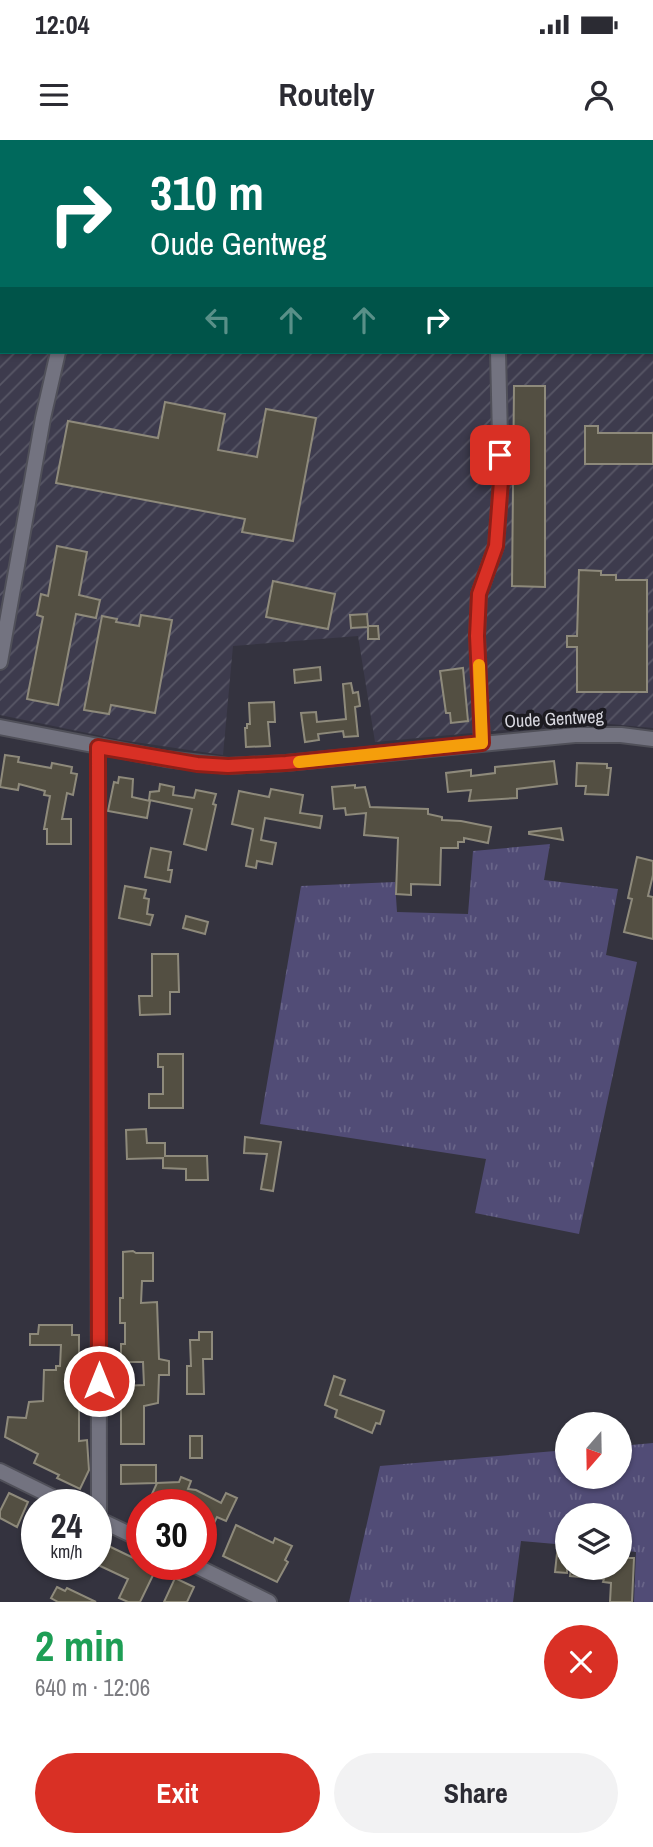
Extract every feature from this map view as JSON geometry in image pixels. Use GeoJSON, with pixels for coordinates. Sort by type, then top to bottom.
{"type":"FeatureCollection","features":[{"type":"Feature","properties":{"kind":"street"},"geometry":{"type":"LineString","coordinates":[[0,662],[43,418],[58,354]]}},
{"type":"Feature","properties":{"kind":"street"},"geometry":{"type":"LineString","coordinates":[[482,743],[477,636],[479,594],[496,546],[501,481],[498,354]]}},
{"type":"Feature","properties":{"kind":"street","name":"Oude Gentweg"},"geometry":{"type":"LineString","coordinates":[[0,727],[197,764],[228,766],[286,763],[575,734],[653,738]]}},
{"type":"Feature","properties":{"kind":"street"},"geometry":{"type":"LineString","coordinates":[[98,747],[98,1489]]}},
{"type":"Feature","properties":{"kind":"street"},"geometry":{"type":"LineString","coordinates":[[0,1471],[37,1489]]}},
{"type":"Feature","properties":{"kind":"street"},"geometry":{"type":"LineString","coordinates":[[217,1577],[269,1602]]}},
{"type":"Feature","properties":{"kind":"shaded area"},"geometry":{"type":"Polygon","coordinates":[[[0,354],[653,354],[653,728],[589,722],[375,742],[358,636],[233,646],[223,755],[121,740],[0,715],[0,354]]]}},
{"type":"Feature","properties":{"kind":"green space"},"geometry":{"type":"Polygon","coordinates":[[[550,844],[544,880],[618,889],[606,955],[637,962],[579,1234],[475,1213],[486,1159],[260,1124],[301,886],[395,882],[397,912],[468,914],[473,851],[550,844]]]}},
{"type":"Feature","properties":{"kind":"green space"},"geometry":{"type":"Polygon","coordinates":[[[653,1443],[653,1602],[634,1602],[636,1552],[632,1552],[632,1503],[555,1503],[555,1544],[521,1541],[513,1602],[349,1602],[380,1466],[555,1451],[555,1489],[632,1489],[632,1445],[653,1443]]]}},
{"type":"Feature","properties":{"kind":"building"},"geometry":{"type":"Polygon","coordinates":[[[514,386],[545,386],[545,587],[512,586],[514,386]]]}},
{"type":"Feature","properties":{"kind":"building"},"geometry":{"type":"Polygon","coordinates":[[[165,402],[225,414],[218,450],[257,457],[266,409],[316,418],[293,541],[242,532],[245,519],[56,483],[68,421],[158,438],[165,402]]]}},
{"type":"Feature","properties":{"kind":"building"},"geometry":{"type":"Polygon","coordinates":[[[585,426],[598,426],[598,433],[653,433],[653,464],[585,464],[585,426]]]}},
{"type":"Feature","properties":{"kind":"building"},"geometry":{"type":"Polygon","coordinates":[[[57,546],[87,552],[79,595],[100,600],[96,618],[76,614],[58,705],[27,699],[43,617],[37,615],[41,594],[48,596],[57,546]]]}},
{"type":"Feature","properties":{"kind":"building"},"geometry":{"type":"Polygon","coordinates":[[[579,570],[616,575],[616,580],[647,580],[647,692],[577,692],[577,647],[567,647],[567,636],[577,636],[579,570]]]}},
{"type":"Feature","properties":{"kind":"building"},"geometry":{"type":"Polygon","coordinates":[[[273,581],[335,594],[328,629],[266,617],[273,581]]]}},
{"type":"Feature","properties":{"kind":"building"},"geometry":{"type":"Polygon","coordinates":[[[367,614],[368,626],[378,626],[379,639],[368,639],[368,627],[351,628],[350,615],[367,614]]]}},
{"type":"Feature","properties":{"kind":"building"},"geometry":{"type":"Polygon","coordinates":[[[141,615],[172,620],[155,713],[111,705],[109,714],[84,710],[102,616],[117,619],[116,622],[139,626],[141,615]]]}},
{"type":"Feature","properties":{"kind":"building"},"geometry":{"type":"Polygon","coordinates":[[[320,667],[321,680],[295,683],[294,670],[320,667]]]}},
{"type":"Feature","properties":{"kind":"building"},"geometry":{"type":"Polygon","coordinates":[[[463,668],[468,721],[451,723],[450,713],[446,713],[440,671],[463,668]]]}},
{"type":"Feature","properties":{"kind":"building"},"geometry":{"type":"Polygon","coordinates":[[[351,683],[353,693],[358,692],[360,706],[355,707],[358,736],[344,737],[343,731],[318,734],[319,740],[305,742],[301,713],[316,712],[317,722],[346,719],[343,684],[351,683]]]}},
{"type":"Feature","properties":{"kind":"building"},"geometry":{"type":"Polygon","coordinates":[[[274,702],[275,722],[268,722],[270,746],[246,747],[245,728],[250,724],[249,703],[274,702]]]}},
{"type":"Feature","properties":{"kind":"building"},"geometry":{"type":"Polygon","coordinates":[[[5,755],[19,757],[18,762],[51,768],[52,763],[72,767],[71,773],[77,774],[73,795],[67,793],[62,819],[71,819],[71,844],[47,844],[47,829],[44,829],[50,796],[44,795],[45,791],[19,784],[18,790],[0,787],[5,755]]]}},
{"type":"Feature","properties":{"kind":"building"},"geometry":{"type":"Polygon","coordinates":[[[554,761],[557,784],[517,789],[517,798],[469,801],[471,790],[448,792],[446,773],[471,770],[471,776],[495,773],[495,767],[554,761]]]}},
{"type":"Feature","properties":{"kind":"building"},"geometry":{"type":"Polygon","coordinates":[[[577,763],[607,764],[607,768],[611,768],[608,795],[585,794],[586,786],[576,786],[577,763]]]}},
{"type":"Feature","properties":{"kind":"building"},"geometry":{"type":"Polygon","coordinates":[[[119,777],[133,779],[132,797],[150,801],[147,818],[108,811],[114,782],[118,783],[119,777]]]}},
{"type":"Feature","properties":{"kind":"building"},"geometry":{"type":"Polygon","coordinates":[[[160,784],[174,787],[173,795],[194,798],[196,790],[216,794],[206,850],[184,844],[192,809],[149,800],[150,792],[159,791],[160,784]]]}},
{"type":"Feature","properties":{"kind":"building"},"geometry":{"type":"Polygon","coordinates":[[[355,785],[355,788],[365,787],[370,807],[428,809],[428,814],[442,817],[442,820],[491,827],[488,843],[464,838],[464,842],[458,842],[458,848],[441,848],[440,885],[411,884],[411,895],[396,894],[398,838],[364,835],[366,813],[346,815],[345,808],[334,809],[332,787],[355,785]]]}},
{"type":"Feature","properties":{"kind":"building"},"geometry":{"type":"Polygon","coordinates":[[[271,789],[303,795],[300,813],[322,816],[320,828],[265,818],[261,840],[276,843],[272,864],[257,861],[256,868],[246,866],[253,829],[232,824],[239,791],[269,797],[271,789]]]}},
{"type":"Feature","properties":{"kind":"building"},"geometry":{"type":"Polygon","coordinates":[[[561,828],[563,840],[529,834],[529,832],[561,828]]]}},
{"type":"Feature","properties":{"kind":"building"},"geometry":{"type":"Polygon","coordinates":[[[151,848],[171,852],[168,870],[172,870],[170,882],[145,877],[151,848]]]}},
{"type":"Feature","properties":{"kind":"building"},"geometry":{"type":"Polygon","coordinates":[[[637,857],[653,861],[648,896],[653,897],[653,939],[624,932],[632,899],[628,898],[637,857]]]}},
{"type":"Feature","properties":{"kind":"building"},"geometry":{"type":"Polygon","coordinates":[[[125,886],[146,890],[144,898],[149,899],[147,914],[153,915],[150,925],[119,918],[125,886]]]}},
{"type":"Feature","properties":{"kind":"building"},"geometry":{"type":"Polygon","coordinates":[[[186,916],[208,922],[205,934],[183,928],[186,916]]]}},
{"type":"Feature","properties":{"kind":"building"},"geometry":{"type":"Polygon","coordinates":[[[152,954],[178,954],[179,992],[170,992],[170,1014],[140,1015],[139,996],[152,996],[152,954]]]}},
{"type":"Feature","properties":{"kind":"building"},"geometry":{"type":"Polygon","coordinates":[[[158,1054],[183,1054],[183,1108],[149,1108],[149,1094],[163,1094],[163,1067],[158,1067],[158,1054]]]}},
{"type":"Feature","properties":{"kind":"building"},"geometry":{"type":"Polygon","coordinates":[[[146,1129],[147,1143],[165,1143],[165,1156],[207,1156],[208,1180],[186,1180],[186,1169],[163,1168],[163,1158],[127,1159],[126,1130],[146,1129]]]}},
{"type":"Feature","properties":{"kind":"building"},"geometry":{"type":"Polygon","coordinates":[[[245,1137],[281,1142],[273,1191],[261,1189],[267,1154],[244,1153],[245,1137]]]}},
{"type":"Feature","properties":{"kind":"building"},"geometry":{"type":"Polygon","coordinates":[[[123,1252],[153,1253],[153,1281],[142,1281],[141,1303],[157,1302],[159,1359],[169,1361],[169,1375],[159,1375],[158,1403],[144,1406],[144,1444],[121,1444],[121,1386],[144,1385],[143,1362],[121,1362],[121,1344],[125,1344],[125,1323],[120,1323],[123,1252]]]}},
{"type":"Feature","properties":{"kind":"building"},"geometry":{"type":"Polygon","coordinates":[[[39,1325],[72,1325],[72,1335],[79,1335],[79,1441],[87,1440],[89,1470],[80,1489],[34,1463],[38,1454],[5,1437],[8,1417],[26,1418],[29,1402],[43,1401],[44,1370],[56,1370],[56,1366],[60,1366],[61,1345],[30,1345],[30,1334],[38,1334],[39,1325]]]}},
{"type":"Feature","properties":{"kind":"building"},"geometry":{"type":"Polygon","coordinates":[[[199,1332],[212,1332],[212,1359],[203,1359],[204,1394],[187,1394],[187,1366],[191,1366],[190,1340],[199,1340],[199,1332]]]}},
{"type":"Feature","properties":{"kind":"building"},"geometry":{"type":"Polygon","coordinates":[[[334,1376],[345,1380],[340,1395],[384,1411],[380,1424],[376,1423],[372,1433],[335,1417],[337,1410],[325,1405],[334,1376]]]}},
{"type":"Feature","properties":{"kind":"building"},"geometry":{"type":"Polygon","coordinates":[[[190,1436],[202,1436],[202,1458],[190,1458],[190,1436]]]}},
{"type":"Feature","properties":{"kind":"building"},"geometry":{"type":"Polygon","coordinates":[[[121,1465],[156,1465],[156,1483],[121,1484],[121,1465]]]}},
{"type":"Feature","properties":{"kind":"building"},"geometry":{"type":"Polygon","coordinates":[[[181,1477],[191,1481],[188,1489],[154,1489],[157,1483],[179,1482],[181,1477]]]}},
{"type":"Feature","properties":{"kind":"building"},"geometry":{"type":"Polygon","coordinates":[[[9,1493],[21,1499],[21,1518],[17,1527],[0,1518],[0,1511],[9,1493]]]}},
{"type":"Feature","properties":{"kind":"building"},"geometry":{"type":"Polygon","coordinates":[[[226,1493],[237,1498],[226,1521],[217,1517],[217,1501],[221,1503],[226,1493]]]}},
{"type":"Feature","properties":{"kind":"building"},"geometry":{"type":"Polygon","coordinates":[[[236,1525],[273,1543],[275,1538],[292,1546],[285,1560],[288,1562],[277,1582],[223,1556],[236,1525]]]}},
{"type":"Feature","properties":{"kind":"building"},"geometry":{"type":"Polygon","coordinates":[[[112,1548],[126,1554],[126,1578],[112,1572],[112,1548]]]}},
{"type":"Feature","properties":{"kind":"building"},"geometry":{"type":"Polygon","coordinates":[[[634,1558],[632,1602],[610,1602],[611,1583],[603,1582],[632,1580],[634,1558]]]}},
{"type":"Feature","properties":{"kind":"building"},"geometry":{"type":"Polygon","coordinates":[[[128,1580],[151,1580],[140,1602],[128,1602],[119,1598],[128,1580]]]}},
{"type":"Feature","properties":{"kind":"building"},"geometry":{"type":"Polygon","coordinates":[[[174,1580],[194,1587],[187,1602],[164,1602],[174,1580]]]}},
{"type":"Feature","properties":{"kind":"building"},"geometry":{"type":"Polygon","coordinates":[[[57,1587],[65,1591],[67,1588],[96,1602],[58,1602],[51,1598],[57,1587]]]}},
{"type":"Feature","properties":{"kind":"slow traffic"},"geometry":{"type":"LineString","coordinates":[[299,762],[482,743],[479,665]]}},
{"type":"Feature","properties":{"kind":"route"},"geometry":{"type":"LineString","coordinates":[[99,1381],[98,747],[197,764],[228,766],[286,763],[482,743],[477,636],[479,594],[496,546],[501,481],[500,455]]}}]}
